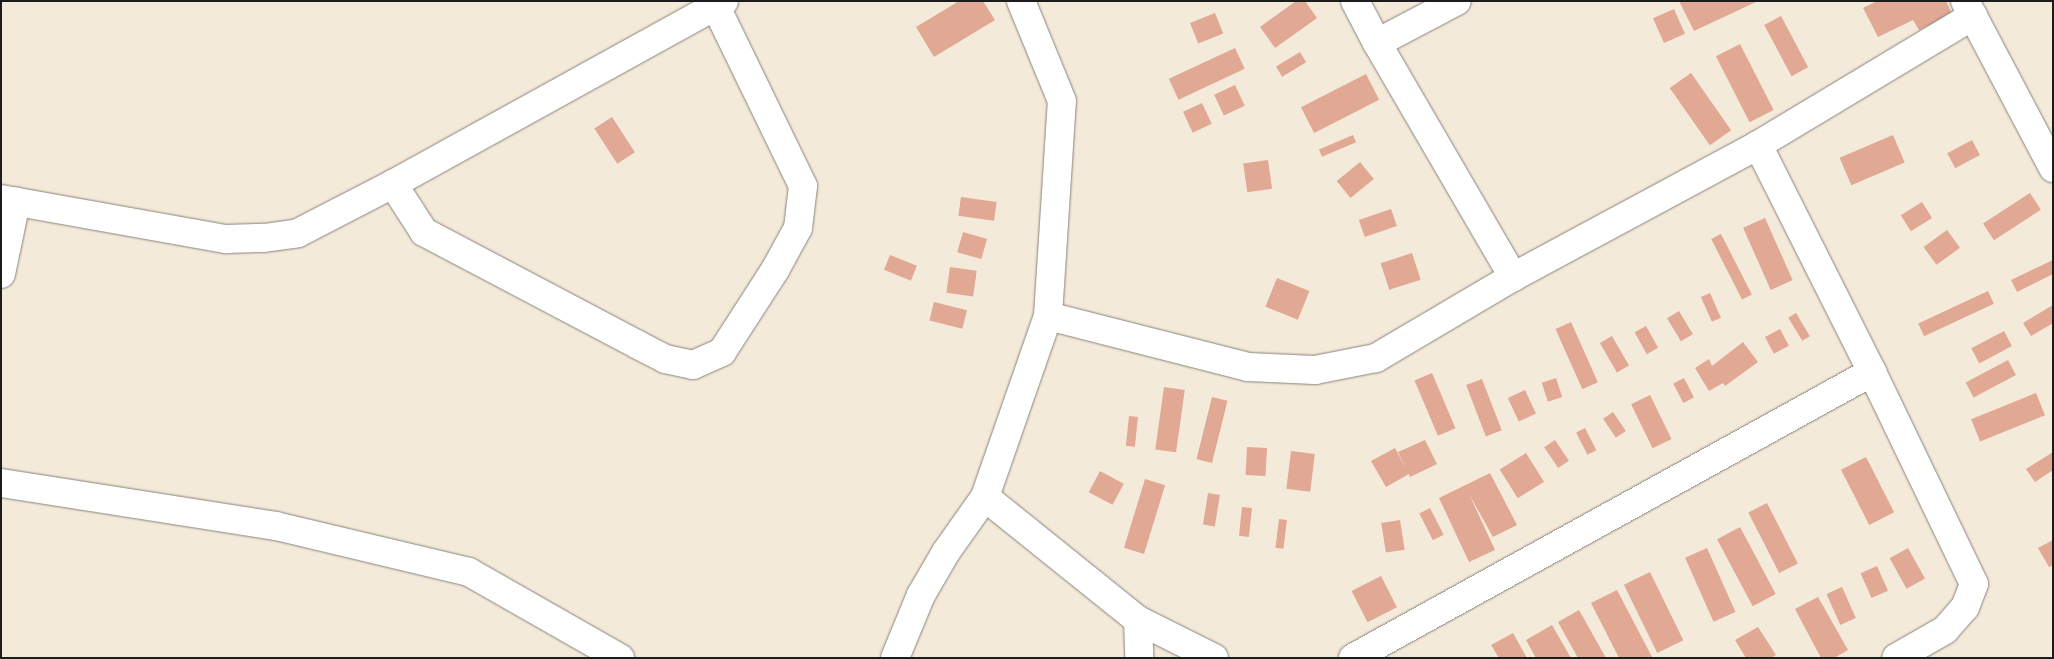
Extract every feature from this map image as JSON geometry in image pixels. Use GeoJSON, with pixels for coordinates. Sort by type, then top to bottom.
{"type":"FeatureCollection","features":[{"type":"Feature","properties":{"kind":"street"},"geometry":{"type":"LineString","coordinates":[[895,658],[921,595],[946,552],[985,496],[1048,316],[1062,102],[1022,1]]}},
{"type":"Feature","properties":{"kind":"street"},"geometry":{"type":"LineString","coordinates":[[1355,1],[1377,43],[1513,278]]}},
{"type":"Feature","properties":{"kind":"street"},"geometry":{"type":"LineString","coordinates":[[1377,43],[1457,1]]}},
{"type":"Feature","properties":{"kind":"street"},"geometry":{"type":"LineString","coordinates":[[1,274],[9,201],[226,239],[264,238],[298,233],[393,184],[717,3],[803,186],[798,228],[775,270],[722,352],[693,365],[665,359],[424,232],[393,184]]}},
{"type":"Feature","properties":{"kind":"street"},"geometry":{"type":"LineString","coordinates":[[1048,316],[1248,367],[1315,370],[1376,358],[1513,278],[1758,145],[1969,9],[2053,168]]}},
{"type":"Feature","properties":{"kind":"street"},"geometry":{"type":"LineString","coordinates":[[1758,145],[1872,372],[1974,584],[1966,607],[1944,630],[1896,658]]}},
{"type":"Feature","properties":{"kind":"street"},"geometry":{"type":"LineString","coordinates":[[1353,658],[1872,372]]}},
{"type":"Feature","properties":{"kind":"street"},"geometry":{"type":"LineString","coordinates":[[1,483],[276,526],[469,572],[590,651],[620,658]]}},
{"type":"Feature","properties":{"kind":"street"},"geometry":{"type":"LineString","coordinates":[[985,496],[1138,620],[1214,658]]}},
{"type":"Feature","properties":{"kind":"street"},"geometry":{"type":"LineString","coordinates":[[1138,620],[1139,658]]}},
{"type":"Feature","properties":{"kind":"building"},"geometry":{"type":"Polygon","coordinates":[[[959,1],[983,1],[995,20],[934,57],[916,27],[959,1]]]}},
{"type":"Feature","properties":{"kind":"building"},"geometry":{"type":"Polygon","coordinates":[[[1296,1],[1305,1],[1317,18],[1275,48],[1260,27],[1296,1]]]}},
{"type":"Feature","properties":{"kind":"building"},"geometry":{"type":"Polygon","coordinates":[[[1679,1],[1758,1],[1694,31],[1679,1]]]}},
{"type":"Feature","properties":{"kind":"building"},"geometry":{"type":"Polygon","coordinates":[[[1877,1],[1946,1],[1952,14],[1919,30],[1913,20],[1878,37],[1863,8],[1877,1]]]}},
{"type":"Feature","properties":{"kind":"building"},"geometry":{"type":"Polygon","coordinates":[[[1674,9],[1685,34],[1664,43],[1653,18],[1674,9]]]}},
{"type":"Feature","properties":{"kind":"building"},"geometry":{"type":"Polygon","coordinates":[[[1215,13],[1223,33],[1198,44],[1190,23],[1215,13]]]}},
{"type":"Feature","properties":{"kind":"building"},"geometry":{"type":"Polygon","coordinates":[[[1781,16],[1808,67],[1791,76],[1764,25],[1781,16]]]}},
{"type":"Feature","properties":{"kind":"building"},"geometry":{"type":"Polygon","coordinates":[[[1740,44],[1774,110],[1750,122],[1716,56],[1740,44]]]}},
{"type":"Feature","properties":{"kind":"building"},"geometry":{"type":"Polygon","coordinates":[[[1235,48],[1245,69],[1179,100],[1169,79],[1235,48]]]}},
{"type":"Feature","properties":{"kind":"building"},"geometry":{"type":"Polygon","coordinates":[[[1300,52],[1306,62],[1282,77],[1276,66],[1300,52]]]}},
{"type":"Feature","properties":{"kind":"building"},"geometry":{"type":"Polygon","coordinates":[[[1691,73],[1731,130],[1710,145],[1670,88],[1691,73]]]}},
{"type":"Feature","properties":{"kind":"building"},"geometry":{"type":"Polygon","coordinates":[[[1366,74],[1379,100],[1314,133],[1301,107],[1366,74]]]}},
{"type":"Feature","properties":{"kind":"building"},"geometry":{"type":"Polygon","coordinates":[[[1235,85],[1245,106],[1224,116],[1214,95],[1235,85]]]}},
{"type":"Feature","properties":{"kind":"building"},"geometry":{"type":"Polygon","coordinates":[[[1202,103],[1212,124],[1193,133],[1183,112],[1202,103]]]}},
{"type":"Feature","properties":{"kind":"building"},"geometry":{"type":"Polygon","coordinates":[[[612,117],[635,152],[617,164],[594,128],[612,117]]]}},
{"type":"Feature","properties":{"kind":"building"},"geometry":{"type":"Polygon","coordinates":[[[1353,135],[1356,142],[1322,157],[1319,149],[1353,135]]]}},
{"type":"Feature","properties":{"kind":"building"},"geometry":{"type":"Polygon","coordinates":[[[1893,135],[1905,163],[1851,185],[1840,158],[1893,135]]]}},
{"type":"Feature","properties":{"kind":"building"},"geometry":{"type":"Polygon","coordinates":[[[1972,140],[1980,155],[1955,168],[1947,153],[1972,140]]]}},
{"type":"Feature","properties":{"kind":"building"},"geometry":{"type":"Polygon","coordinates":[[[1268,160],[1272,189],[1247,192],[1243,163],[1268,160]]]}},
{"type":"Feature","properties":{"kind":"building"},"geometry":{"type":"Polygon","coordinates":[[[1360,162],[1374,179],[1351,198],[1337,181],[1360,162]]]}},
{"type":"Feature","properties":{"kind":"building"},"geometry":{"type":"Polygon","coordinates":[[[2030,193],[2041,210],[1994,240],[1983,223],[2030,193]]]}},
{"type":"Feature","properties":{"kind":"building"},"geometry":{"type":"Polygon","coordinates":[[[961,197],[997,202],[994,221],[958,216],[961,197]]]}},
{"type":"Feature","properties":{"kind":"building"},"geometry":{"type":"Polygon","coordinates":[[[1922,202],[1932,218],[1911,231],[1901,215],[1922,202]]]}},
{"type":"Feature","properties":{"kind":"building"},"geometry":{"type":"Polygon","coordinates":[[[1391,209],[1397,226],[1365,237],[1359,220],[1391,209]]]}},
{"type":"Feature","properties":{"kind":"building"},"geometry":{"type":"Polygon","coordinates":[[[1765,218],[1793,280],[1771,290],[1743,228],[1765,218]]]}},
{"type":"Feature","properties":{"kind":"building"},"geometry":{"type":"Polygon","coordinates":[[[1947,230],[1960,248],[1936,265],[1924,247],[1947,230]]]}},
{"type":"Feature","properties":{"kind":"building"},"geometry":{"type":"Polygon","coordinates":[[[963,232],[987,239],[981,259],[957,252],[963,232]]]}},
{"type":"Feature","properties":{"kind":"building"},"geometry":{"type":"Polygon","coordinates":[[[1721,234],[1752,295],[1742,300],[1711,239],[1721,234]]]}},
{"type":"Feature","properties":{"kind":"building"},"geometry":{"type":"Polygon","coordinates":[[[1412,253],[1421,280],[1389,290],[1381,263],[1412,253]]]}},
{"type":"Feature","properties":{"kind":"building"},"geometry":{"type":"Polygon","coordinates":[[[890,255],[917,266],[911,281],[884,270],[890,255]]]}},
{"type":"Feature","properties":{"kind":"building"},"geometry":{"type":"Polygon","coordinates":[[[2053,260],[2053,274],[2017,292],[2011,280],[2053,260]]]}},
{"type":"Feature","properties":{"kind":"building"},"geometry":{"type":"Polygon","coordinates":[[[950,267],[977,271],[973,297],[946,293],[950,267]]]}},
{"type":"Feature","properties":{"kind":"building"},"geometry":{"type":"Polygon","coordinates":[[[1277,278],[1309,291],[1298,320],[1265,307],[1277,278]]]}},
{"type":"Feature","properties":{"kind":"building"},"geometry":{"type":"Polygon","coordinates":[[[1988,291],[1994,304],[1924,336],[1918,324],[1988,291]]]}},
{"type":"Feature","properties":{"kind":"building"},"geometry":{"type":"Polygon","coordinates":[[[1710,293],[1721,318],[1712,322],[1701,297],[1710,293]]]}},
{"type":"Feature","properties":{"kind":"building"},"geometry":{"type":"Polygon","coordinates":[[[934,302],[967,310],[962,329],[929,320],[934,302]]]}},
{"type":"Feature","properties":{"kind":"building"},"geometry":{"type":"Polygon","coordinates":[[[2053,305],[2053,323],[2031,336],[2023,323],[2053,305]]]}},
{"type":"Feature","properties":{"kind":"building"},"geometry":{"type":"Polygon","coordinates":[[[1679,311],[1693,334],[1681,341],[1667,318],[1679,311]]]}},
{"type":"Feature","properties":{"kind":"building"},"geometry":{"type":"Polygon","coordinates":[[[1796,313],[1810,336],[1802,341],[1788,318],[1796,313]]]}},
{"type":"Feature","properties":{"kind":"building"},"geometry":{"type":"Polygon","coordinates":[[[1571,322],[1598,382],[1582,389],[1555,329],[1571,322]]]}},
{"type":"Feature","properties":{"kind":"building"},"geometry":{"type":"Polygon","coordinates":[[[1646,326],[1658,348],[1647,354],[1635,332],[1646,326]]]}},
{"type":"Feature","properties":{"kind":"building"},"geometry":{"type":"Polygon","coordinates":[[[1780,329],[1789,346],[1774,354],[1765,337],[1780,329]]]}},
{"type":"Feature","properties":{"kind":"building"},"geometry":{"type":"Polygon","coordinates":[[[2004,331],[2012,346],[1979,363],[1971,348],[2004,331]]]}},
{"type":"Feature","properties":{"kind":"building"},"geometry":{"type":"Polygon","coordinates":[[[1612,336],[1629,365],[1617,372],[1600,343],[1612,336]]]}},
{"type":"Feature","properties":{"kind":"building"},"geometry":{"type":"Polygon","coordinates":[[[1743,342],[1758,362],[1725,386],[1723,383],[1709,391],[1695,368],[1709,359],[1712,366],[1743,342]]]}},
{"type":"Feature","properties":{"kind":"building"},"geometry":{"type":"Polygon","coordinates":[[[2008,360],[2016,375],[1974,398],[1966,383],[2008,360]]]}},
{"type":"Feature","properties":{"kind":"building"},"geometry":{"type":"Polygon","coordinates":[[[1432,373],[1455,428],[1438,436],[1415,380],[1432,373]]]}},
{"type":"Feature","properties":{"kind":"building"},"geometry":{"type":"Polygon","coordinates":[[[1556,378],[1562,397],[1548,402],[1542,383],[1556,378]]]}},
{"type":"Feature","properties":{"kind":"building"},"geometry":{"type":"Polygon","coordinates":[[[1684,378],[1694,398],[1683,403],[1673,383],[1684,378]]]}},
{"type":"Feature","properties":{"kind":"building"},"geometry":{"type":"Polygon","coordinates":[[[1482,379],[1502,430],[1486,436],[1466,385],[1482,379]]]}},
{"type":"Feature","properties":{"kind":"building"},"geometry":{"type":"Polygon","coordinates":[[[1164,387],[1185,390],[1176,452],[1155,449],[1164,387]]]}},
{"type":"Feature","properties":{"kind":"building"},"geometry":{"type":"Polygon","coordinates":[[[1525,390],[1536,414],[1519,422],[1508,398],[1525,390]]]}},
{"type":"Feature","properties":{"kind":"building"},"geometry":{"type":"Polygon","coordinates":[[[2036,393],[2045,415],[1980,441],[1971,419],[2036,393]]]}},
{"type":"Feature","properties":{"kind":"building"},"geometry":{"type":"Polygon","coordinates":[[[1650,395],[1671,439],[1653,448],[1631,404],[1650,395]]]}},
{"type":"Feature","properties":{"kind":"building"},"geometry":{"type":"Polygon","coordinates":[[[1212,397],[1228,401],[1212,463],[1197,459],[1212,397]]]}},
{"type":"Feature","properties":{"kind":"building"},"geometry":{"type":"Polygon","coordinates":[[[1613,412],[1626,431],[1616,438],[1603,419],[1613,412]]]}},
{"type":"Feature","properties":{"kind":"building"},"geometry":{"type":"Polygon","coordinates":[[[1129,416],[1138,417],[1135,447],[1126,446],[1129,416]]]}},
{"type":"Feature","properties":{"kind":"building"},"geometry":{"type":"Polygon","coordinates":[[[1585,428],[1596,450],[1587,455],[1576,433],[1585,428]]]}},
{"type":"Feature","properties":{"kind":"building"},"geometry":{"type":"Polygon","coordinates":[[[1425,440],[1437,464],[1410,477],[1409,474],[1386,487],[1371,461],[1395,448],[1406,469],[1398,452],[1425,440]]]}},
{"type":"Feature","properties":{"kind":"building"},"geometry":{"type":"Polygon","coordinates":[[[1555,440],[1569,461],[1558,468],[1544,447],[1555,440]]]}},
{"type":"Feature","properties":{"kind":"building"},"geometry":{"type":"Polygon","coordinates":[[[1247,447],[1267,448],[1266,476],[1246,475],[1247,447]]]}},
{"type":"Feature","properties":{"kind":"building"},"geometry":{"type":"Polygon","coordinates":[[[1291,451],[1315,454],[1310,492],[1286,489],[1291,451]]]}},
{"type":"Feature","properties":{"kind":"building"},"geometry":{"type":"Polygon","coordinates":[[[2053,452],[2053,470],[2035,482],[2026,469],[2053,452]]]}},
{"type":"Feature","properties":{"kind":"building"},"geometry":{"type":"Polygon","coordinates":[[[1526,453],[1544,482],[1518,498],[1500,469],[1526,453]]]}},
{"type":"Feature","properties":{"kind":"building"},"geometry":{"type":"Polygon","coordinates":[[[1866,457],[1894,512],[1869,525],[1841,470],[1866,457]]]}},
{"type":"Feature","properties":{"kind":"building"},"geometry":{"type":"Polygon","coordinates":[[[1100,471],[1124,484],[1113,505],[1089,492],[1100,471]]]}},
{"type":"Feature","properties":{"kind":"building"},"geometry":{"type":"Polygon","coordinates":[[[1490,473],[1517,525],[1493,537],[1469,494],[1495,550],[1469,562],[1439,498],[1490,473]]]}},
{"type":"Feature","properties":{"kind":"building"},"geometry":{"type":"Polygon","coordinates":[[[1145,479],[1165,485],[1144,554],[1124,548],[1145,479]]]}},
{"type":"Feature","properties":{"kind":"building"},"geometry":{"type":"Polygon","coordinates":[[[1208,493],[1220,495],[1215,526],[1203,525],[1208,493]]]}},
{"type":"Feature","properties":{"kind":"building"},"geometry":{"type":"Polygon","coordinates":[[[1767,503],[1798,564],[1779,573],[1748,513],[1767,503]]]}},
{"type":"Feature","properties":{"kind":"building"},"geometry":{"type":"Polygon","coordinates":[[[1242,507],[1252,508],[1249,537],[1239,536],[1242,507]]]}},
{"type":"Feature","properties":{"kind":"building"},"geometry":{"type":"Polygon","coordinates":[[[1430,508],[1444,535],[1433,540],[1419,513],[1430,508]]]}},
{"type":"Feature","properties":{"kind":"building"},"geometry":{"type":"Polygon","coordinates":[[[1279,519],[1287,520],[1283,549],[1275,548],[1279,519]]]}},
{"type":"Feature","properties":{"kind":"building"},"geometry":{"type":"Polygon","coordinates":[[[1400,520],[1405,550],[1386,553],[1381,523],[1400,520]]]}},
{"type":"Feature","properties":{"kind":"building"},"geometry":{"type":"Polygon","coordinates":[[[1740,527],[1776,594],[1753,606],[1717,539],[1740,527]]]}},
{"type":"Feature","properties":{"kind":"building"},"geometry":{"type":"Polygon","coordinates":[[[2053,540],[2053,565],[2049,567],[2038,548],[2053,540]]]}},
{"type":"Feature","properties":{"kind":"building"},"geometry":{"type":"Polygon","coordinates":[[[1707,548],[1735,612],[1714,622],[1685,558],[1707,548]]]}},
{"type":"Feature","properties":{"kind":"building"},"geometry":{"type":"Polygon","coordinates":[[[1908,548],[1925,579],[1907,589],[1890,558],[1908,548]]]}},
{"type":"Feature","properties":{"kind":"building"},"geometry":{"type":"Polygon","coordinates":[[[1877,566],[1888,591],[1872,598],[1861,573],[1877,566]]]}},
{"type":"Feature","properties":{"kind":"building"},"geometry":{"type":"Polygon","coordinates":[[[1650,572],[1683,640],[1657,653],[1624,585],[1650,572]]]}},
{"type":"Feature","properties":{"kind":"building"},"geometry":{"type":"Polygon","coordinates":[[[1381,576],[1397,607],[1367,622],[1352,591],[1381,576]]]}},
{"type":"Feature","properties":{"kind":"building"},"geometry":{"type":"Polygon","coordinates":[[[1842,587],[1856,618],[1840,625],[1826,594],[1842,587]]]}},
{"type":"Feature","properties":{"kind":"building"},"geometry":{"type":"Polygon","coordinates":[[[1617,590],[1652,657],[1619,658],[1591,603],[1617,590]]]}},
{"type":"Feature","properties":{"kind":"building"},"geometry":{"type":"Polygon","coordinates":[[[1818,597],[1848,650],[1834,658],[1821,658],[1795,609],[1818,597]]]}},
{"type":"Feature","properties":{"kind":"building"},"geometry":{"type":"Polygon","coordinates":[[[1579,610],[1606,658],[1578,658],[1558,622],[1579,610]]]}},
{"type":"Feature","properties":{"kind":"building"},"geometry":{"type":"Polygon","coordinates":[[[1552,625],[1571,658],[1536,658],[1526,640],[1552,625]]]}},
{"type":"Feature","properties":{"kind":"building"},"geometry":{"type":"Polygon","coordinates":[[[1758,627],[1776,655],[1771,658],[1746,658],[1735,640],[1758,627]]]}},
{"type":"Feature","properties":{"kind":"building"},"geometry":{"type":"Polygon","coordinates":[[[1513,633],[1527,658],[1499,658],[1491,645],[1513,633]]]}}]}
